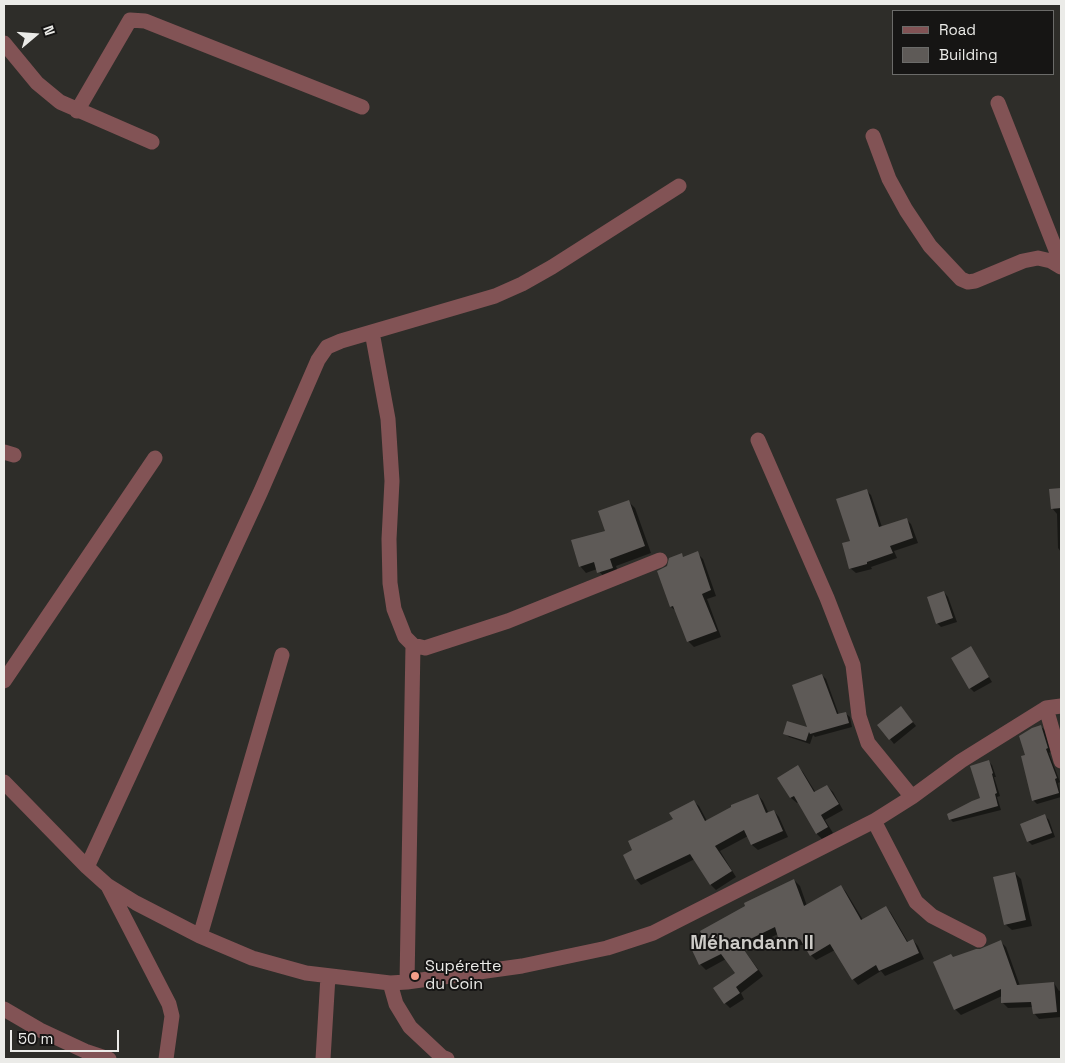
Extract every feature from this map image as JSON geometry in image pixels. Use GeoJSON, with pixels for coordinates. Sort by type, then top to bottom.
{"type":"FeatureCollection","features":[{"type":"Feature","properties":{"kind":"street"},"geometry":{"type":"LineString","coordinates":[[77,111],[130,20],[145,20],[362,107]]}},
{"type":"Feature","properties":{"kind":"street"},"geometry":{"type":"LineString","coordinates":[[4,43],[37,83],[60,102],[152,142]]}},
{"type":"Feature","properties":{"kind":"street"},"geometry":{"type":"LineString","coordinates":[[998,103],[1061,262]]}},
{"type":"Feature","properties":{"kind":"street"},"geometry":{"type":"LineString","coordinates":[[873,136],[889,180],[906,210],[930,246],[961,279],[968,282],[976,281],[1023,261],[1038,258],[1050,261],[1061,267]]}},
{"type":"Feature","properties":{"kind":"street"},"geometry":{"type":"LineString","coordinates":[[87,867],[261,491],[318,360],[327,347],[495,296],[522,284],[679,186]]}},
{"type":"Feature","properties":{"kind":"street"},"geometry":{"type":"LineString","coordinates":[[372,332],[388,419],[392,481],[389,539],[390,583],[394,609],[405,637],[413,644],[425,648],[508,620],[660,560]]}},
{"type":"Feature","properties":{"kind":"street"},"geometry":{"type":"LineString","coordinates":[[758,440],[824,589],[853,665],[860,716],[868,743],[912,797]]}},
{"type":"Feature","properties":{"kind":"street"},"geometry":{"type":"LineString","coordinates":[[4,681],[156,458]]}},
{"type":"Feature","properties":{"kind":"street"},"geometry":{"type":"LineString","coordinates":[[407,982],[413,644]]}},
{"type":"Feature","properties":{"kind":"street"},"geometry":{"type":"LineString","coordinates":[[200,936],[282,655]]}},
{"type":"Feature","properties":{"kind":"street"},"geometry":{"type":"LineString","coordinates":[[4,782],[87,867],[107,885],[136,904],[200,936],[252,958],[306,973],[390,983],[522,966],[608,948],[653,933],[874,820],[912,797],[961,760],[1054,707],[1061,760]]}},
{"type":"Feature","properties":{"kind":"street"},"geometry":{"type":"LineString","coordinates":[[874,820],[916,902],[932,916],[979,940]]}},
{"type":"Feature","properties":{"kind":"street"},"geometry":{"type":"LineString","coordinates":[[107,885],[170,1004],[172,1016],[166,1059]]}},
{"type":"Feature","properties":{"kind":"street"},"geometry":{"type":"LineString","coordinates":[[323,1059],[328,976]]}},
{"type":"Feature","properties":{"kind":"street"},"geometry":{"type":"LineString","coordinates":[[390,983],[396,1004],[410,1027],[442,1057],[447,1059]]}},
{"type":"Feature","properties":{"kind":"street"},"geometry":{"type":"LineString","coordinates":[[4,1009],[40,1030],[109,1059]]}},
{"type":"Feature","properties":{"kind":"building"},"geometry":{"type":"Polygon","coordinates":[[[1061,488],[1061,508],[1051,509],[1049,489],[1061,488]]]}},
{"type":"Feature","properties":{"kind":"building"},"geometry":{"type":"Polygon","coordinates":[[[867,489],[879,527],[907,518],[913,538],[890,546],[893,553],[849,569],[842,543],[850,541],[836,499],[867,489]]]}},
{"type":"Feature","properties":{"kind":"building"},"geometry":{"type":"Polygon","coordinates":[[[629,500],[645,546],[610,559],[613,568],[597,573],[594,562],[579,567],[571,540],[605,531],[598,511],[629,500]]]}},
{"type":"Feature","properties":{"kind":"building"},"geometry":{"type":"Polygon","coordinates":[[[698,551],[711,590],[702,594],[717,631],[687,642],[673,606],[670,607],[657,571],[667,566],[669,558],[682,553],[683,557],[698,551]]]}},
{"type":"Feature","properties":{"kind":"building"},"geometry":{"type":"Polygon","coordinates":[[[944,591],[953,618],[936,624],[927,597],[944,591]]]}},
{"type":"Feature","properties":{"kind":"building"},"geometry":{"type":"Polygon","coordinates":[[[971,646],[989,677],[969,689],[951,658],[971,646]]]}},
{"type":"Feature","properties":{"kind":"building"},"geometry":{"type":"Polygon","coordinates":[[[822,674],[837,714],[846,712],[849,723],[810,734],[809,732],[806,741],[783,734],[787,721],[807,727],[792,685],[822,674]]]}},
{"type":"Feature","properties":{"kind":"building"},"geometry":{"type":"Polygon","coordinates":[[[901,706],[913,722],[889,740],[877,725],[901,706]]]}},
{"type":"Feature","properties":{"kind":"building"},"geometry":{"type":"Polygon","coordinates":[[[1041,725],[1048,748],[1046,749],[1057,778],[1055,779],[1059,793],[1032,801],[1021,756],[1025,755],[1019,736],[1041,725]]]}},
{"type":"Feature","properties":{"kind":"building"},"geometry":{"type":"Polygon","coordinates":[[[989,760],[997,793],[995,794],[998,806],[949,820],[947,814],[980,798],[970,766],[989,760]]]}},
{"type":"Feature","properties":{"kind":"building"},"geometry":{"type":"Polygon","coordinates":[[[798,765],[814,792],[827,785],[839,804],[821,815],[828,827],[816,834],[794,796],[790,798],[777,778],[798,765]]]}},
{"type":"Feature","properties":{"kind":"building"},"geometry":{"type":"Polygon","coordinates":[[[758,794],[766,813],[774,810],[783,831],[751,845],[744,830],[715,846],[732,871],[710,885],[690,854],[635,880],[623,855],[632,850],[628,841],[673,819],[669,813],[694,800],[705,821],[731,807],[731,805],[758,794]]]}},
{"type":"Feature","properties":{"kind":"building"},"geometry":{"type":"Polygon","coordinates":[[[1045,814],[1052,833],[1027,842],[1020,824],[1045,814]]]}},
{"type":"Feature","properties":{"kind":"building"},"geometry":{"type":"Polygon","coordinates":[[[1015,872],[1026,920],[1004,925],[993,877],[1015,872]]]}},
{"type":"Feature","properties":{"kind":"building"},"geometry":{"type":"Polygon","coordinates":[[[794,879],[804,906],[841,885],[861,920],[886,906],[907,942],[913,939],[919,953],[879,971],[876,965],[852,980],[830,944],[810,956],[800,939],[780,944],[775,927],[740,944],[758,970],[736,987],[740,993],[724,1004],[713,988],[735,973],[721,954],[699,965],[691,948],[705,941],[700,931],[745,906],[744,903],[794,879]]]}},
{"type":"Feature","properties":{"kind":"building"},"geometry":{"type":"Polygon","coordinates":[[[1001,940],[1017,985],[1054,982],[1057,1012],[1033,1014],[1031,1002],[1001,1003],[1001,989],[954,1010],[933,962],[951,954],[953,957],[980,949],[1001,940]]]}},
{"type":"Feature","properties":{"kind":"place","name":"Supérette du Coin"},"geometry":{"type":"Point","coordinates":[415,976]}},
{"type":"Feature","properties":{"kind":"district","name":"Méhandann II"},"geometry":{"type":"Point","coordinates":[752,944]}}]}
